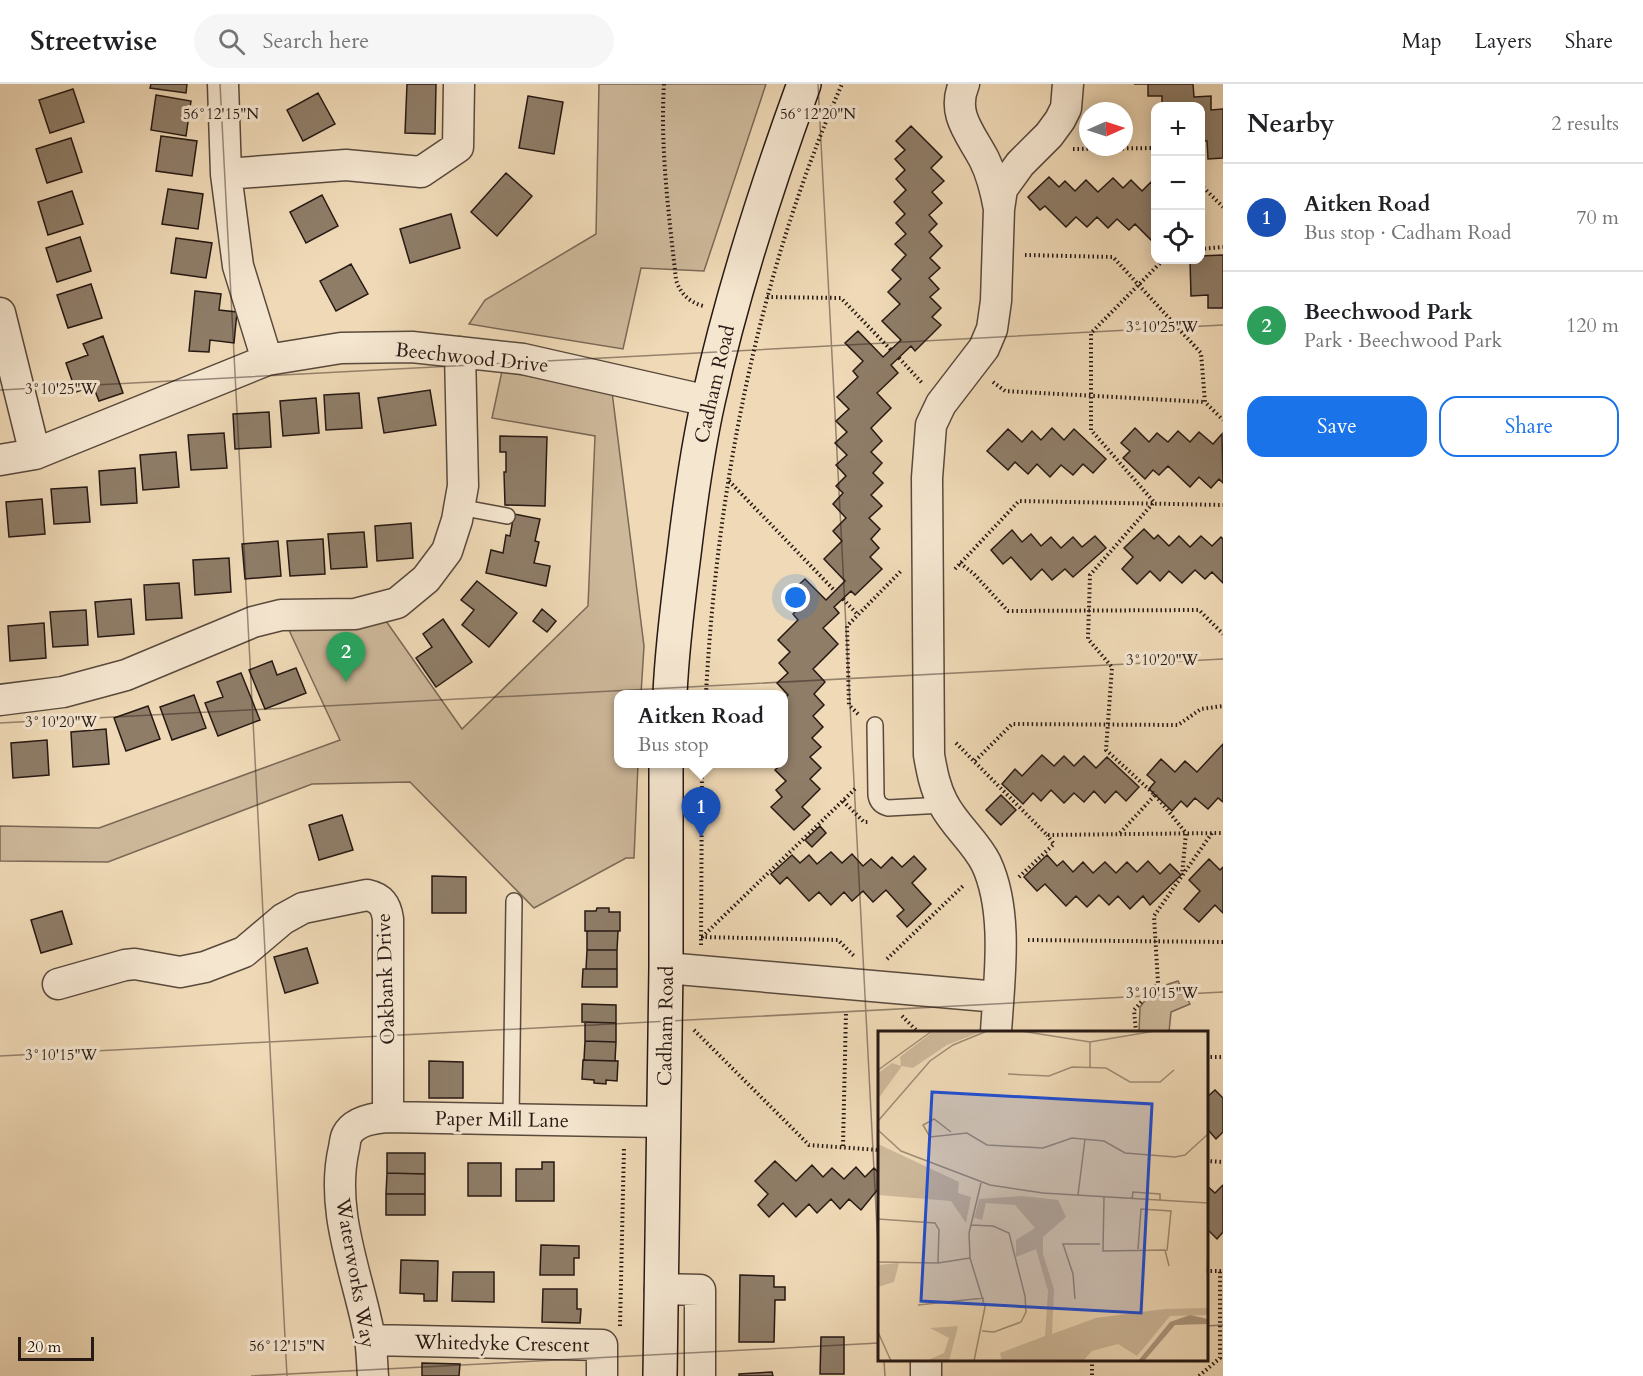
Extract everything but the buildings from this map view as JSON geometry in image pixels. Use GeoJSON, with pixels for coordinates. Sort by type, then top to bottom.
{"type":"FeatureCollection","features":[{"type":"Feature","properties":{"kind":"street"},"geometry":{"type":"LineString","coordinates":[[223,84],[226,174],[238,266],[267,360]]}},
{"type":"Feature","properties":{"kind":"street"},"geometry":{"type":"LineString","coordinates":[[226,174],[346,165],[421,172],[458,147],[459,84]]}},
{"type":"Feature","properties":{"kind":"street","name":"Cadham Road"},"geometry":{"type":"LineString","coordinates":[[670,690],[672,645],[687,524],[708,401],[730,314],[771,177],[804,84]]}},
{"type":"Feature","properties":{"kind":"street"},"geometry":{"type":"LineString","coordinates":[[964,84],[960,105],[962,120],[988,168],[996,190],[999,209]]}},
{"type":"Feature","properties":{"kind":"street"},"geometry":{"type":"LineString","coordinates":[[996,1031],[1000,920],[998,897],[986,864],[976,847],[943,805],[931,766],[927,478],[931,425],[941,404],[984,348],[992,329],[996,301],[999,209],[1002,189],[1020,164],[1060,120],[1066,108],[1068,84]]}},
{"type":"Feature","properties":{"kind":"street"},"geometry":{"type":"LineString","coordinates":[[0,313],[35,454]]}},
{"type":"Feature","properties":{"kind":"street","name":"Beechwood Drive"},"geometry":{"type":"LineString","coordinates":[[0,460],[35,454],[267,360],[341,348],[412,347],[523,359],[708,401]]}},
{"type":"Feature","properties":{"kind":"street"},"geometry":{"type":"LineString","coordinates":[[0,700],[63,692],[126,675],[253,622],[281,615],[355,614],[397,603],[426,579],[447,551],[459,507],[463,486],[460,352]]}},
{"type":"Feature","properties":{"kind":"street","name":"Cadham Road"},"geometry":{"type":"LineString","coordinates":[[660,1376],[666,968],[666,768]]}},
{"type":"Feature","properties":{"kind":"street","name":"Oakbank Drive"},"geometry":{"type":"LineString","coordinates":[[58,984],[125,965],[180,972],[206,967],[244,952],[283,919],[303,908],[366,895],[375,897],[387,910],[388,919],[388,1117]]}},
{"type":"Feature","properties":{"kind":"street"},"geometry":{"type":"LineString","coordinates":[[666,968],[998,997]]}},
{"type":"Feature","properties":{"kind":"street","name":"Paper Mill Lane"},"geometry":{"type":"LineString","coordinates":[[347,1135],[364,1121],[388,1117],[663,1122]]}},
{"type":"Feature","properties":{"kind":"street","name":"Waterworks Way"},"geometry":{"type":"LineString","coordinates":[[347,1135],[340,1171],[342,1217],[370,1340],[373,1376]]}},
{"type":"Feature","properties":{"kind":"street"},"geometry":{"type":"LineString","coordinates":[[660,1289],[700,1290],[700,1376]]}},
{"type":"Feature","properties":{"kind":"street","name":"Whitedyke Crescent"},"geometry":{"type":"LineString","coordinates":[[370,1340],[602,1345],[602,1376]]}},
{"type":"Feature","properties":{"kind":"lane"},"geometry":{"type":"LineString","coordinates":[[459,507],[507,516]]}},
{"type":"Feature","properties":{"kind":"lane"},"geometry":{"type":"LineString","coordinates":[[871,720],[878,802],[888,808],[943,805]]}},
{"type":"Feature","properties":{"kind":"lane"},"geometry":{"type":"LineString","coordinates":[[511,1120],[514,901]]}},
{"type":"Feature","properties":{"kind":"path"},"geometry":{"type":"LineString","coordinates":[[664,84],[662,110],[666,195],[676,280],[679,290],[698,305],[730,314]]}},
{"type":"Feature","properties":{"kind":"path"},"geometry":{"type":"LineString","coordinates":[[706,690],[717,569],[728,481],[768,297],[821,138],[843,84]]}},
{"type":"Feature","properties":{"kind":"path"},"geometry":{"type":"LineString","coordinates":[[1036,149],[1151,148]]}},
{"type":"Feature","properties":{"kind":"path"},"geometry":{"type":"LineString","coordinates":[[1205,189],[1223,207]]}},
{"type":"Feature","properties":{"kind":"path"},"geometry":{"type":"LineString","coordinates":[[1205,249],[1223,248]]}},
{"type":"Feature","properties":{"kind":"path"},"geometry":{"type":"LineString","coordinates":[[998,255],[1113,257],[1201,353],[1204,402]]}},
{"type":"Feature","properties":{"kind":"path"},"geometry":{"type":"LineString","coordinates":[[1154,502],[1091,430],[1091,333],[1159,264]]}},
{"type":"Feature","properties":{"kind":"path"},"geometry":{"type":"LineString","coordinates":[[768,297],[841,298],[891,350]]}},
{"type":"Feature","properties":{"kind":"path"},"geometry":{"type":"LineString","coordinates":[[899,358],[941,404]]}},
{"type":"Feature","properties":{"kind":"path"},"geometry":{"type":"LineString","coordinates":[[972,364],[1005,391],[1204,402],[1223,420]]}},
{"type":"Feature","properties":{"kind":"path"},"geometry":{"type":"LineString","coordinates":[[728,481],[835,591]]}},
{"type":"Feature","properties":{"kind":"path"},"geometry":{"type":"LineString","coordinates":[[928,598],[1019,501],[1223,505]]}},
{"type":"Feature","properties":{"kind":"path"},"geometry":{"type":"LineString","coordinates":[[1154,502],[1090,575],[1088,639],[1112,667],[1106,750],[1155,795],[1186,833],[1182,875]]}},
{"type":"Feature","properties":{"kind":"path"},"geometry":{"type":"LineString","coordinates":[[871,720],[859,715],[849,705],[847,626],[927,543]]}},
{"type":"Feature","properties":{"kind":"path"},"geometry":{"type":"LineString","coordinates":[[960,563],[974,574],[1008,611],[1200,610],[1222,630]]}},
{"type":"Feature","properties":{"kind":"path"},"geometry":{"type":"LineString","coordinates":[[843,599],[858,615]]}},
{"type":"Feature","properties":{"kind":"path"},"geometry":{"type":"LineString","coordinates":[[975,760],[1012,724],[1178,725],[1201,709],[1223,706]]}},
{"type":"Feature","properties":{"kind":"path"},"geometry":{"type":"LineString","coordinates":[[929,716],[975,760],[1054,844],[998,897],[1027,940],[1223,942]]}},
{"type":"Feature","properties":{"kind":"path"},"geometry":{"type":"LineString","coordinates":[[701,971],[702,768]]}},
{"type":"Feature","properties":{"kind":"path"},"geometry":{"type":"LineString","coordinates":[[701,937],[859,786]]}},
{"type":"Feature","properties":{"kind":"path"},"geometry":{"type":"LineString","coordinates":[[1119,833],[1155,795]]}},
{"type":"Feature","properties":{"kind":"path"},"geometry":{"type":"LineString","coordinates":[[843,801],[864,822],[875,822]]}},
{"type":"Feature","properties":{"kind":"path"},"geometry":{"type":"LineString","coordinates":[[1136,1031],[1134,1010],[1158,983],[1154,916],[1212,833]]}},
{"type":"Feature","properties":{"kind":"path"},"geometry":{"type":"LineString","coordinates":[[1047,835],[1223,833]]}},
{"type":"Feature","properties":{"kind":"path"},"geometry":{"type":"LineString","coordinates":[[880,966],[986,864]]}},
{"type":"Feature","properties":{"kind":"path"},"geometry":{"type":"LineString","coordinates":[[701,937],[838,940],[861,963]]}},
{"type":"Feature","properties":{"kind":"path"},"geometry":{"type":"LineString","coordinates":[[843,1146],[846,1010],[853,1006]]}},
{"type":"Feature","properties":{"kind":"path"},"geometry":{"type":"LineString","coordinates":[[687,1024],[809,1145],[878,1150]]}},
{"type":"Feature","properties":{"kind":"path"},"geometry":{"type":"LineString","coordinates":[[1208,1161],[1223,1162]]}},
{"type":"Feature","properties":{"kind":"path"},"geometry":{"type":"LineString","coordinates":[[1199,1376],[1220,1358],[1221,1271]]}},
{"type":"Feature","properties":{"kind":"shaded area"},"geometry":{"type":"Polygon","coordinates":[[[599,84],[766,84],[704,271],[641,268],[623,349],[469,324],[485,300],[596,234],[599,84]]]}},
{"type":"Feature","properties":{"kind":"shaded area"},"geometry":{"type":"Polygon","coordinates":[[[502,371],[612,392],[644,646],[641,690],[614,690],[614,768],[638,768],[634,858],[626,858],[534,908],[410,782],[312,784],[108,862],[0,861],[0,826],[99,828],[340,740],[288,628],[386,621],[462,729],[588,606],[595,436],[492,418],[502,371]]]}},
{"type":"Feature","properties":{"kind":"shaded area"},"geometry":{"type":"Polygon","coordinates":[[[1178,981],[1190,1004],[1171,1012],[1169,1031],[1139,1031],[1140,1007],[1154,989],[1178,981]]]}},
{"type":"Feature","properties":{"kind":"place","name":"Beechwood Park"},"geometry":{"type":"Point","coordinates":[346,682]}},
{"type":"Feature","properties":{"kind":"place","name":"Aitken Road"},"geometry":{"type":"Point","coordinates":[701,837]}}]}
